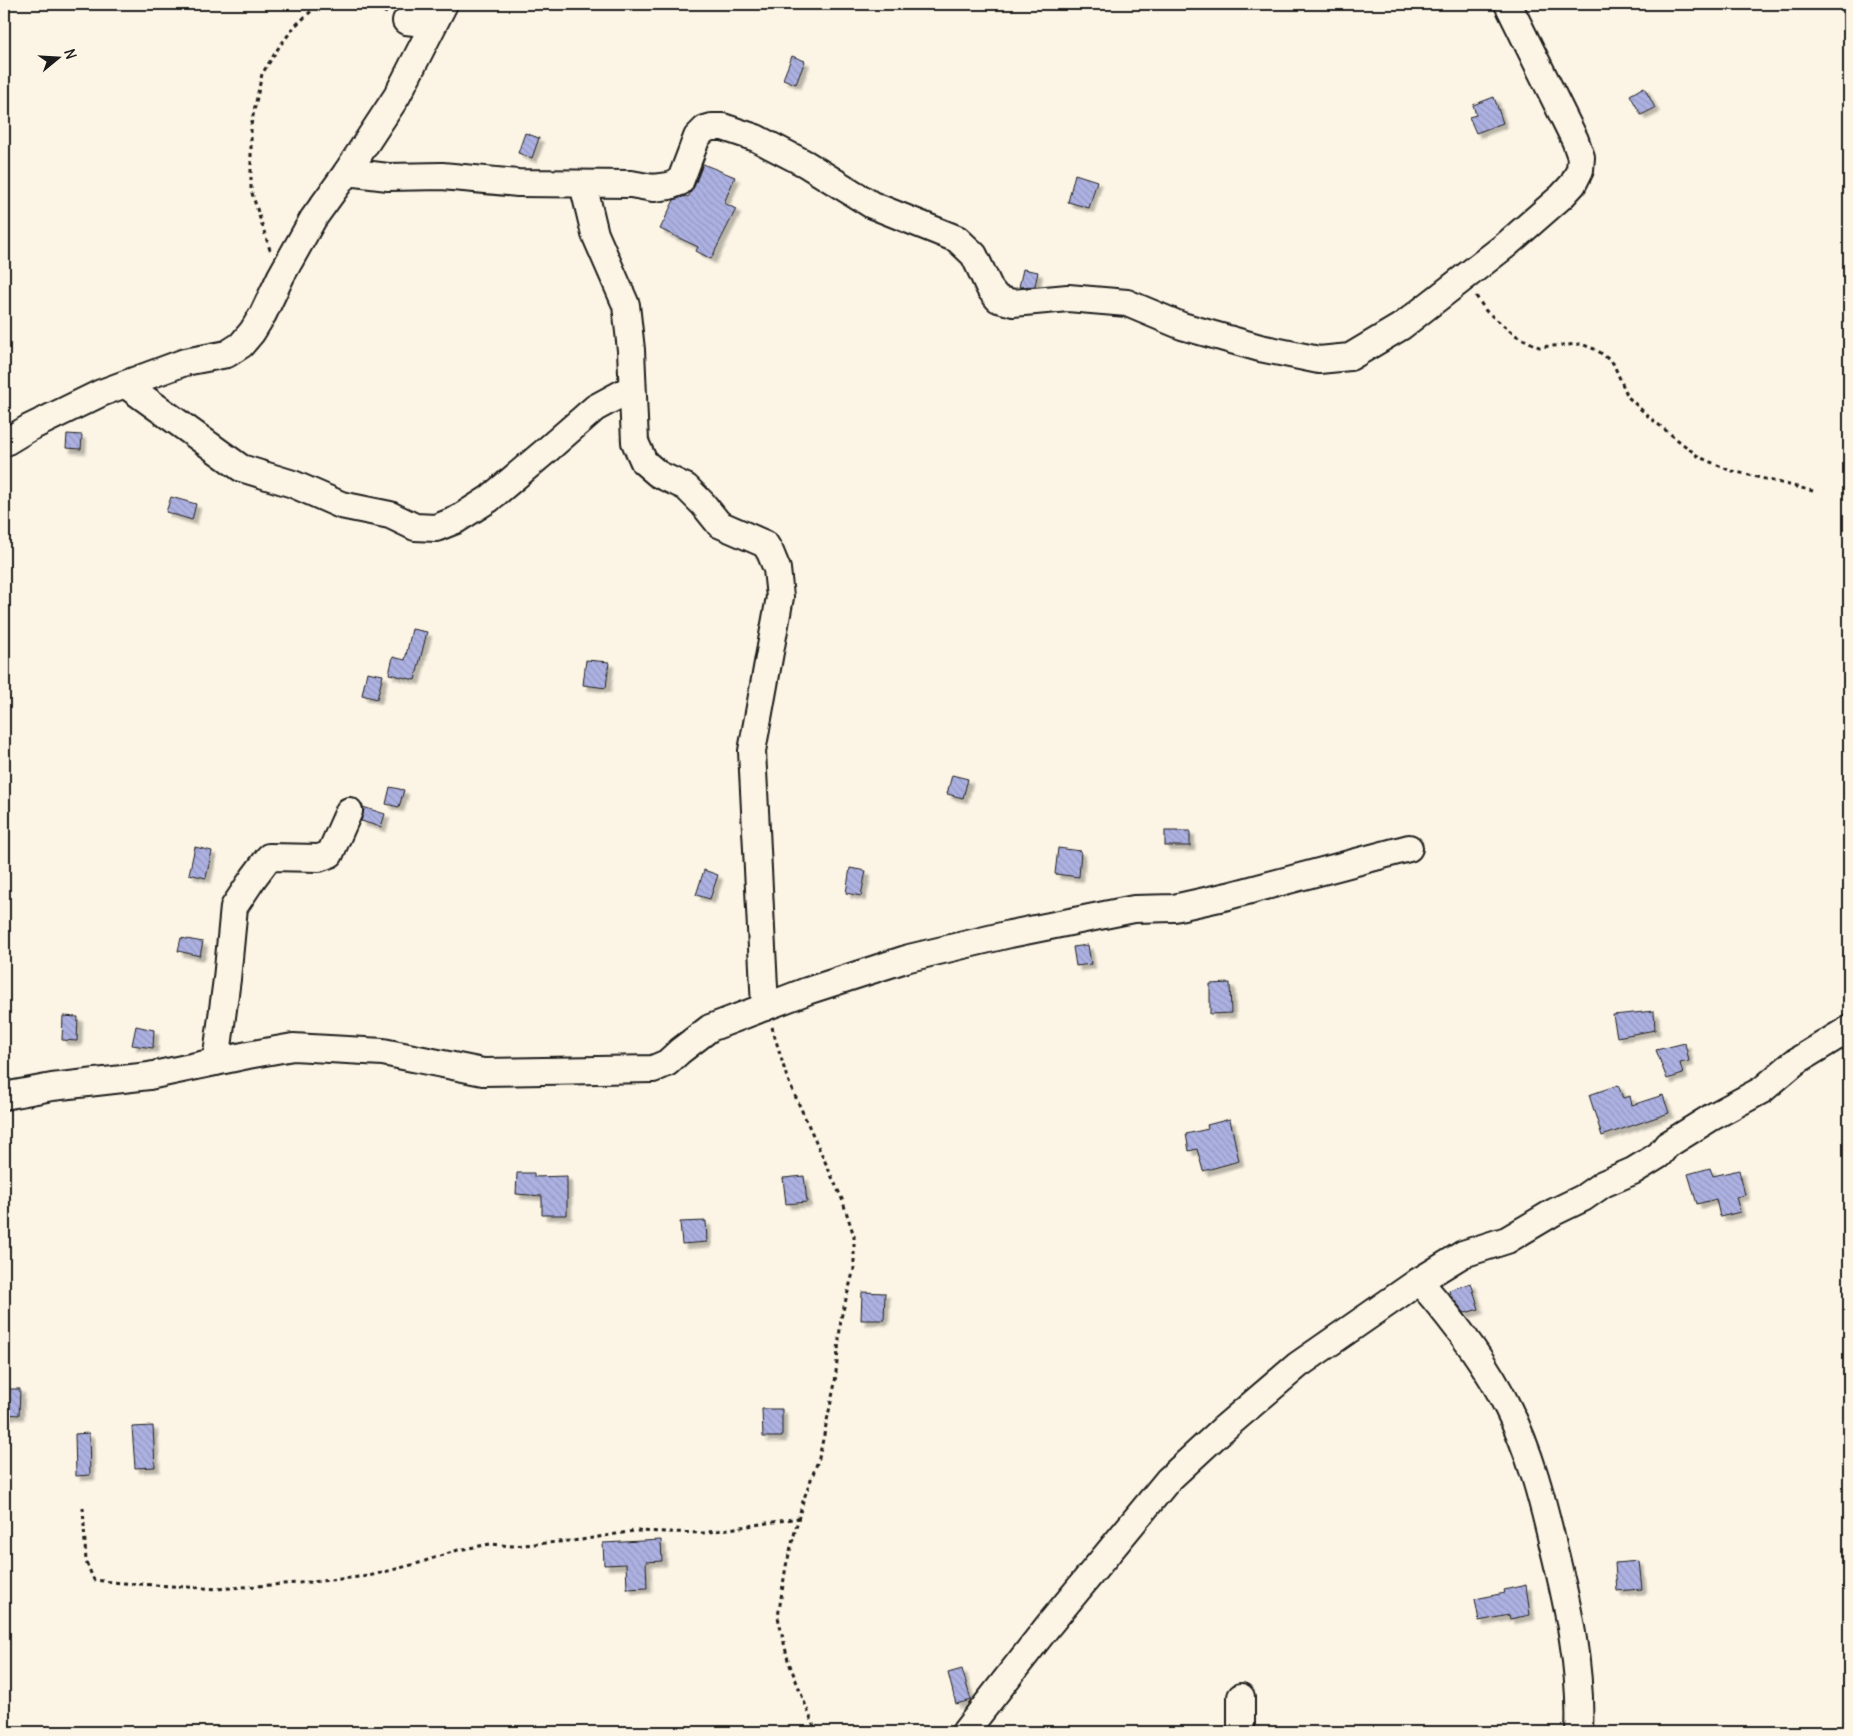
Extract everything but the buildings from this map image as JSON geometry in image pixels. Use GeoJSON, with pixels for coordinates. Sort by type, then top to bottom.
{"type":"FeatureCollection","features":[{"type":"Feature","properties":{"kind":"street"},"geometry":{"type":"LineString","coordinates":[[347,172],[388,177],[442,176],[518,183],[632,184],[653,188],[678,184],[697,137],[712,126],[723,127],[756,138],[806,164],[872,205],[957,239],[974,255],[990,289],[998,299],[1013,302],[1068,298],[1127,303],[1182,326],[1260,348],[1319,360],[1350,357],[1402,326],[1464,279],[1562,196],[1573,184],[1580,170],[1581,157],[1575,140],[1508,4]]}},
{"type":"Feature","properties":{"kind":"street"},"geometry":{"type":"LineString","coordinates":[[406,21],[439,14]]}},
{"type":"Feature","properties":{"kind":"street"},"geometry":{"type":"LineString","coordinates":[[4,443],[62,410],[101,393],[185,362],[227,354],[240,345],[252,332],[263,314],[281,276],[314,219],[397,96],[439,14]]}},
{"type":"Feature","properties":{"kind":"street"},"geometry":{"type":"LineString","coordinates":[[583,184],[595,234],[626,305],[631,350],[635,442],[644,462],[658,474],[686,487],[719,524],[764,544],[770,552],[777,569],[780,597],[752,751],[765,1007]]}},
{"type":"Feature","properties":{"kind":"street"},"geometry":{"type":"LineString","coordinates":[[126,385],[241,468],[293,484],[340,505],[390,515],[416,527],[436,528],[456,520],[489,499],[595,408],[632,388]]}},
{"type":"Feature","properties":{"kind":"street"},"geometry":{"type":"LineString","coordinates":[[216,1062],[234,907],[269,857],[318,858],[330,854],[349,811]]}},
{"type":"Feature","properties":{"kind":"street"},"geometry":{"type":"LineString","coordinates":[[4,1096],[149,1076],[293,1047],[382,1052],[483,1072],[653,1069],[667,1063],[710,1028],[807,991],[909,958],[1010,934],[1126,910],[1174,908],[1228,896],[1409,848]]}},
{"type":"Feature","properties":{"kind":"street"},"geometry":{"type":"LineString","coordinates":[[965,1732],[1048,1626],[1168,1480],[1222,1430],[1298,1365],[1419,1281],[1463,1254],[1507,1240],[1583,1198],[1604,1184],[1632,1171],[1659,1155],[1667,1145],[1712,1117],[1762,1090],[1796,1062],[1849,1029]]}},
{"type":"Feature","properties":{"kind":"street"},"geometry":{"type":"LineString","coordinates":[[1419,1281],[1465,1337],[1508,1406],[1537,1480],[1566,1599],[1577,1671],[1580,1732]]}},
{"type":"Feature","properties":{"kind":"street"},"geometry":{"type":"LineString","coordinates":[[1241,1697],[1241,1732]]}},
{"type":"Feature","properties":{"kind":"path"},"geometry":{"type":"LineString","coordinates":[[281,276],[264,234],[250,190],[251,125],[262,74],[290,33],[319,4]]}},
{"type":"Feature","properties":{"kind":"path"},"geometry":{"type":"LineString","coordinates":[[1464,279],[1486,311],[1515,336],[1539,347],[1581,344],[1597,350],[1613,363],[1628,397],[1649,417],[1700,457],[1729,470],[1813,491]]}},
{"type":"Feature","properties":{"kind":"path"},"geometry":{"type":"LineString","coordinates":[[765,1007],[788,1078],[842,1199],[854,1236],[854,1269],[841,1318],[835,1383],[819,1458],[803,1501],[786,1566],[778,1617],[788,1660],[816,1732]]}},
{"type":"Feature","properties":{"kind":"path"},"geometry":{"type":"LineString","coordinates":[[83,1507],[86,1562],[94,1580],[217,1589],[370,1576],[458,1550],[490,1544],[512,1546],[581,1540],[634,1531],[703,1533],[799,1518]]}}]}
